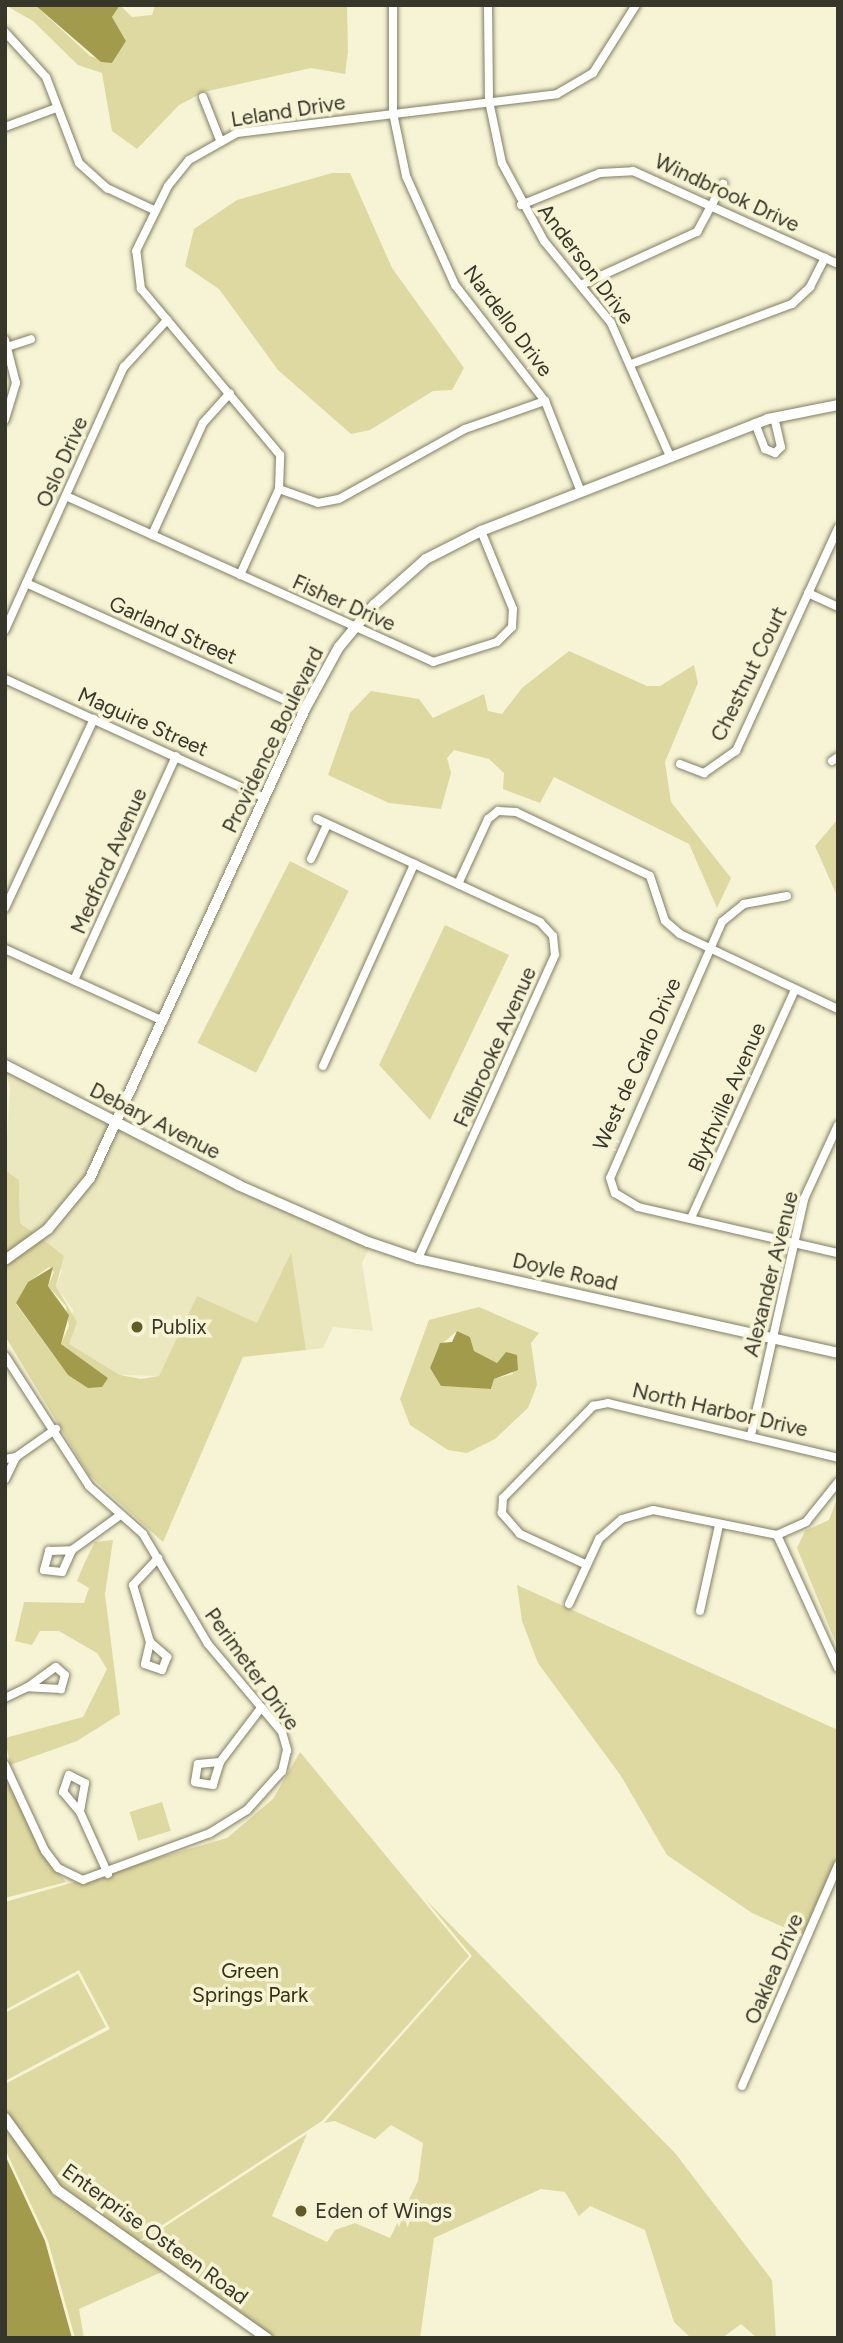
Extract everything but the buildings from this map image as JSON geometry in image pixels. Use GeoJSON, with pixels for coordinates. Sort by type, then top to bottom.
{"type":"FeatureCollection","features":[{"type":"Feature","properties":{"kind":"main road","name":"Providence Boulevard"},"geometry":{"type":"LineString","coordinates":[[5,1260],[72,1204],[116,1123],[305,709],[354,626],[398,580],[481,531],[755,423],[838,405]]}},
{"type":"Feature","properties":{"kind":"main road","name":"Debary Avenue"},"geometry":{"type":"LineString","coordinates":[[5,1065],[290,1209]]}},
{"type":"Feature","properties":{"kind":"main road","name":"Doyle Road"},"geometry":{"type":"LineString","coordinates":[[290,1209],[418,1259],[838,1353]]}},
{"type":"Feature","properties":{"kind":"main road","name":"Enterprise Osteen Road"},"geometry":{"type":"LineString","coordinates":[[5,2118],[57,2190],[267,2338]]}},
{"type":"Feature","properties":{"kind":"street","name":"Nardello Drive"},"geometry":{"type":"LineString","coordinates":[[393,5],[393,113],[406,176],[435,247],[455,285],[545,401],[580,492]]}},
{"type":"Feature","properties":{"kind":"street","name":"Anderson Drive"},"geometry":{"type":"LineString","coordinates":[[488,5],[489,101],[502,163],[521,205],[582,285],[634,363],[670,456]]}},
{"type":"Feature","properties":{"kind":"street","name":"Leland Drive"},"geometry":{"type":"LineString","coordinates":[[240,575],[279,489],[275,443],[167,320],[135,275],[136,251],[154,210],[189,160],[220,140],[393,113],[489,101],[540,98],[577,85],[608,57],[636,5]]}},
{"type":"Feature","properties":{"kind":"street"},"geometry":{"type":"LineString","coordinates":[[5,32],[33,55],[86,171],[154,210]]}},
{"type":"Feature","properties":{"kind":"street"},"geometry":{"type":"LineString","coordinates":[[203,97],[220,140]]}},
{"type":"Feature","properties":{"kind":"street"},"geometry":{"type":"LineString","coordinates":[[5,127],[56,108]]}},
{"type":"Feature","properties":{"kind":"street","name":"Windbrook Drive"},"geometry":{"type":"LineString","coordinates":[[521,205],[616,170],[657,177],[838,264]]}},
{"type":"Feature","properties":{"kind":"street"},"geometry":{"type":"LineString","coordinates":[[582,285],[697,232],[723,184]]}},
{"type":"Feature","properties":{"kind":"street"},"geometry":{"type":"LineString","coordinates":[[634,363],[792,304],[810,287],[825,258]]}},
{"type":"Feature","properties":{"kind":"street","name":"Oslo Drive"},"geometry":{"type":"LineString","coordinates":[[5,630],[124,367],[167,320]]}},
{"type":"Feature","properties":{"kind":"street"},"geometry":{"type":"LineString","coordinates":[[5,420],[16,383],[7,343],[31,339]]}},
{"type":"Feature","properties":{"kind":"street"},"geometry":{"type":"LineString","coordinates":[[152,536],[203,423],[230,393]]}},
{"type":"Feature","properties":{"kind":"street"},"geometry":{"type":"LineString","coordinates":[[279,489],[318,503],[339,499],[465,429],[545,401]]}},
{"type":"Feature","properties":{"kind":"street"},"geometry":{"type":"LineString","coordinates":[[755,423],[765,449],[775,453],[781,447],[774,417]]}},
{"type":"Feature","properties":{"kind":"street","name":"Fisher Drive"},"geometry":{"type":"LineString","coordinates":[[66,496],[433,662],[449,662],[504,637],[513,609],[481,531]]}},
{"type":"Feature","properties":{"kind":"street"},"geometry":{"type":"LineString","coordinates":[[838,528],[807,593],[838,607]]}},
{"type":"Feature","properties":{"kind":"street","name":"Garland Street"},"geometry":{"type":"LineString","coordinates":[[26,583],[305,709]]}},
{"type":"Feature","properties":{"kind":"street","name":"Chestnut Court"},"geometry":{"type":"LineString","coordinates":[[680,764],[704,773],[736,751],[807,593]]}},
{"type":"Feature","properties":{"kind":"street","name":"Maguire Street"},"geometry":{"type":"LineString","coordinates":[[5,679],[265,798]]}},
{"type":"Feature","properties":{"kind":"street"},"geometry":{"type":"LineString","coordinates":[[5,908],[94,719]]}},
{"type":"Feature","properties":{"kind":"street","name":"Medford Avenue"},"geometry":{"type":"LineString","coordinates":[[74,980],[176,756]]}},
{"type":"Feature","properties":{"kind":"street"},"geometry":{"type":"LineString","coordinates":[[458,884],[488,819],[499,811],[516,812],[650,876],[668,925],[707,951],[838,1009]]}},
{"type":"Feature","properties":{"kind":"street","name":"Fallbrooke Avenue"},"geometry":{"type":"LineString","coordinates":[[317,819],[540,922],[553,936],[555,956],[418,1259]]}},
{"type":"Feature","properties":{"kind":"street"},"geometry":{"type":"LineString","coordinates":[[311,859],[327,825]]}},
{"type":"Feature","properties":{"kind":"street"},"geometry":{"type":"LineString","coordinates":[[323,1066],[414,864]]}},
{"type":"Feature","properties":{"kind":"street","name":"West de Carlo Drive"},"geometry":{"type":"LineString","coordinates":[[691,1219],[638,1207],[615,1193],[611,1164],[722,922],[739,907],[787,896]]}},
{"type":"Feature","properties":{"kind":"street"},"geometry":{"type":"LineString","coordinates":[[5,949],[163,1021]]}},
{"type":"Feature","properties":{"kind":"street","name":"Blythville Avenue"},"geometry":{"type":"LineString","coordinates":[[691,1219],[795,990]]}},
{"type":"Feature","properties":{"kind":"street","name":"Alexander Avenue"},"geometry":{"type":"LineString","coordinates":[[751,1434],[804,1199],[838,1125]]}},
{"type":"Feature","properties":{"kind":"street"},"geometry":{"type":"LineString","coordinates":[[691,1219],[838,1253]]}},
{"type":"Feature","properties":{"kind":"street","name":"Perimeter Drive"},"geometry":{"type":"LineString","coordinates":[[5,1356],[56,1429],[89,1486],[142,1534],[208,1644],[261,1708],[287,1750],[264,1795],[210,1833],[108,1874],[83,1880],[58,1868],[5,1765]]}},
{"type":"Feature","properties":{"kind":"street","name":"North Harbor Drive"},"geometry":{"type":"LineString","coordinates":[[587,1564],[520,1534],[502,1513],[509,1486],[539,1464],[593,1406],[608,1403],[751,1434],[838,1458]]}},
{"type":"Feature","properties":{"kind":"street"},"geometry":{"type":"LineString","coordinates":[[5,1460],[16,1457],[56,1429]]}},
{"type":"Feature","properties":{"kind":"street"},"geometry":{"type":"LineString","coordinates":[[5,1480],[16,1457]]}},
{"type":"Feature","properties":{"kind":"street"},"geometry":{"type":"LineString","coordinates":[[569,1604],[587,1564],[609,1527],[636,1512],[653,1510],[777,1535],[806,1522],[838,1482]]}},
{"type":"Feature","properties":{"kind":"street"},"geometry":{"type":"LineString","coordinates":[[72,1550],[119,1516]]}},
{"type":"Feature","properties":{"kind":"street"},"geometry":{"type":"LineString","coordinates":[[700,1611],[719,1525]]}},
{"type":"Feature","properties":{"kind":"street"},"geometry":{"type":"LineString","coordinates":[[777,1535],[838,1668]]}},
{"type":"Feature","properties":{"kind":"street"},"geometry":{"type":"LineString","coordinates":[[150,1642],[133,1601],[133,1585],[158,1558]]}},
{"type":"Feature","properties":{"kind":"street"},"geometry":{"type":"LineString","coordinates":[[5,1698],[28,1687]]}},
{"type":"Feature","properties":{"kind":"street"},"geometry":{"type":"LineString","coordinates":[[220,1762],[261,1708]]}},
{"type":"Feature","properties":{"kind":"street"},"geometry":{"type":"LineString","coordinates":[[80,1812],[108,1874]]}},
{"type":"Feature","properties":{"kind":"street","name":"Oaklea Drive"},"geometry":{"type":"LineString","coordinates":[[742,2086],[838,1865]]}},
{"type":"Feature","properties":{"kind":"shaded area"},"geometry":{"type":"Polygon","coordinates":[[[35,5],[120,5],[112,17],[126,41],[112,63],[101,62],[35,5]]]}},
{"type":"Feature","properties":{"kind":"shaded area"},"geometry":{"type":"Polygon","coordinates":[[[5,1069],[111,1125],[87,1176],[35,1234],[20,1223],[19,1180],[5,1170],[10,1088],[5,1069]]]}},
{"type":"Feature","properties":{"kind":"shaded area"},"geometry":{"type":"Polygon","coordinates":[[[117,1128],[370,1247],[362,1263],[373,1331],[333,1327],[323,1348],[306,1350],[290,1253],[257,1324],[174,1348],[159,1376],[120,1375],[68,1344],[73,1310],[56,1286],[62,1271],[41,1238],[75,1206],[117,1128]]]}},
{"type":"Feature","properties":{"kind":"shaded area"},"geometry":{"type":"Polygon","coordinates":[[[53,1267],[48,1286],[69,1315],[61,1344],[108,1378],[102,1387],[88,1388],[68,1375],[16,1303],[28,1282],[53,1267]]]}},
{"type":"Feature","properties":{"kind":"shaded area"},"geometry":{"type":"Polygon","coordinates":[[[457,1331],[470,1337],[474,1351],[497,1363],[506,1352],[517,1355],[518,1370],[494,1379],[491,1389],[441,1386],[430,1368],[440,1343],[452,1342],[457,1331]]]}},
{"type":"Feature","properties":{"kind":"shaded area"},"geometry":{"type":"Polygon","coordinates":[[[5,2155],[45,2241],[72,2338],[5,2338],[5,2155]]]}},
{"type":"Feature","properties":{"kind":"green space"},"geometry":{"type":"Polygon","coordinates":[[[5,5],[35,5],[90,56],[112,63],[126,41],[112,17],[120,5],[132,17],[152,15],[155,5],[347,5],[348,52],[345,74],[311,68],[204,92],[179,105],[137,149],[112,131],[102,73],[78,65],[33,21],[5,5]]]}},
{"type":"Feature","properties":{"kind":"green space"},"geometry":{"type":"Polygon","coordinates":[[[332,173],[350,173],[392,268],[464,368],[452,390],[433,391],[370,430],[351,434],[278,370],[219,289],[185,266],[194,229],[237,200],[332,173]]]}},
{"type":"Feature","properties":{"kind":"green space"},"geometry":{"type":"Polygon","coordinates":[[[569,651],[647,686],[660,686],[694,665],[698,683],[665,762],[671,802],[731,878],[717,908],[689,844],[554,777],[540,803],[503,789],[504,773],[489,759],[454,750],[447,758],[451,773],[441,809],[389,803],[328,775],[350,713],[371,691],[419,699],[433,718],[484,694],[488,711],[502,714],[522,688],[569,651]]]}},
{"type":"Feature","properties":{"kind":"green space"},"geometry":{"type":"Polygon","coordinates":[[[838,819],[838,898],[815,846],[838,819]]]}},
{"type":"Feature","properties":{"kind":"green space"},"geometry":{"type":"Polygon","coordinates":[[[290,861],[349,891],[256,1073],[197,1043],[290,861]]]}},
{"type":"Feature","properties":{"kind":"green space"},"geometry":{"type":"Polygon","coordinates":[[[445,925],[509,955],[430,1120],[379,1065],[445,925]]]}},
{"type":"Feature","properties":{"kind":"green space"},"geometry":{"type":"Polygon","coordinates":[[[5,1170],[19,1180],[20,1223],[35,1234],[5,1255],[5,1170]]]}},
{"type":"Feature","properties":{"kind":"green space"},"geometry":{"type":"Polygon","coordinates":[[[41,1238],[64,1256],[56,1286],[77,1322],[69,1344],[120,1375],[141,1379],[159,1376],[197,1296],[257,1323],[291,1252],[306,1350],[243,1357],[163,1542],[89,1475],[5,1336],[5,1264],[41,1238]],[[49,1267],[28,1282],[16,1304],[68,1375],[108,1378],[61,1344],[69,1326],[66,1306],[48,1286],[54,1272],[49,1267]]]}},
{"type":"Feature","properties":{"kind":"green space"},"geometry":{"type":"Polygon","coordinates":[[[479,1307],[539,1333],[531,1343],[537,1385],[528,1408],[495,1439],[467,1453],[448,1450],[410,1425],[400,1399],[429,1320],[479,1307]],[[457,1331],[438,1347],[430,1368],[441,1386],[491,1389],[494,1379],[513,1374],[512,1355],[506,1352],[497,1363],[474,1351],[470,1337],[457,1331]]]}},
{"type":"Feature","properties":{"kind":"green space"},"geometry":{"type":"Polygon","coordinates":[[[838,1496],[838,1648],[797,1548],[805,1531],[829,1520],[838,1496]]]}},
{"type":"Feature","properties":{"kind":"green space"},"geometry":{"type":"Polygon","coordinates":[[[113,1540],[105,1594],[120,1714],[77,1741],[10,1765],[5,1738],[83,1717],[107,1669],[97,1653],[59,1631],[40,1631],[32,1645],[15,1641],[24,1602],[84,1603],[89,1588],[77,1581],[84,1564],[95,1542],[113,1540]]]}},
{"type":"Feature","properties":{"kind":"green space"},"geometry":{"type":"Polygon","coordinates":[[[517,1585],[838,1730],[838,1856],[803,1936],[752,1913],[667,1855],[621,1776],[538,1663],[522,1621],[517,1585]]]}},
{"type":"Feature","properties":{"kind":"green space","name":"Green Springs Park"},"geometry":{"type":"Polygon","coordinates":[[[300,1752],[469,1956],[322,2121],[135,2243],[62,2192],[5,2113],[5,2084],[110,2029],[79,1970],[5,2010],[5,1902],[227,1838],[273,1799],[300,1752]]]}},
{"type":"Feature","properties":{"kind":"green space"},"geometry":{"type":"Polygon","coordinates":[[[5,1774],[40,1851],[66,1882],[5,1898],[5,1774]]]}},
{"type":"Feature","properties":{"kind":"green space"},"geometry":{"type":"Polygon","coordinates":[[[162,1802],[171,1831],[138,1841],[129,1812],[162,1802]]]}},
{"type":"Feature","properties":{"kind":"green space"},"geometry":{"type":"Polygon","coordinates":[[[425,1899],[675,2153],[772,2280],[776,2338],[757,2338],[741,2324],[722,2338],[691,2338],[674,2322],[645,2230],[590,2206],[579,2216],[565,2192],[541,2189],[434,2238],[420,2338],[274,2338],[138,2244],[307,2134],[272,2216],[327,2242],[335,2230],[355,2223],[390,2238],[418,2181],[423,2143],[391,2125],[375,2139],[335,2121],[324,2123],[472,1956],[425,1899]]]}},
{"type":"Feature","properties":{"kind":"green space"},"geometry":{"type":"Polygon","coordinates":[[[78,1974],[106,2027],[5,2081],[5,2013],[78,1974]]]}},
{"type":"Feature","properties":{"kind":"green space"},"geometry":{"type":"Polygon","coordinates":[[[5,2126],[54,2193],[164,2271],[79,2309],[84,2338],[75,2338],[48,2241],[5,2149],[5,2126]]]}},
{"type":"Feature","properties":{"kind":"place","name":"Publix"},"geometry":{"type":"Point","coordinates":[137,1327]}},
{"type":"Feature","properties":{"kind":"place","name":"Eden of Wings"},"geometry":{"type":"Point","coordinates":[301,2211]}}]}
